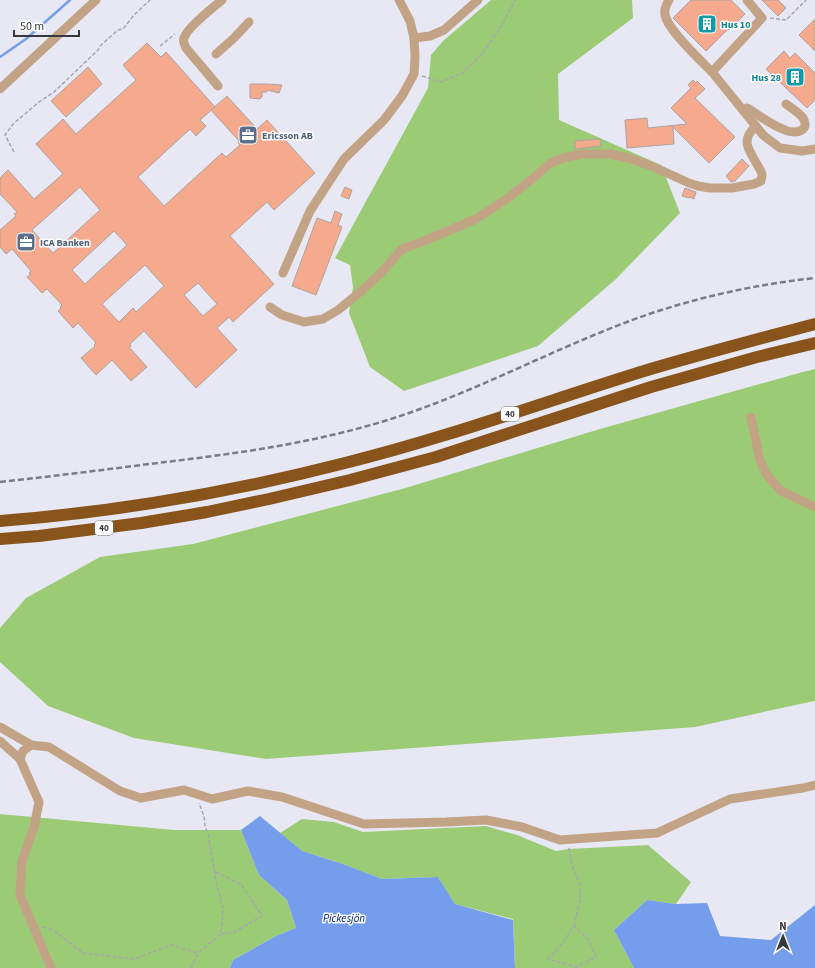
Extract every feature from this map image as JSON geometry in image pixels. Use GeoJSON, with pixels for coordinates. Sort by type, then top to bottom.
{"type":"FeatureCollection","features":[{"type":"Feature","properties":{"kind":"highway","name":"40"},"geometry":{"type":"LineString","coordinates":[[0,522],[144,504],[266,482],[346,463],[432,439],[652,369],[751,340],[815,324]]}},
{"type":"Feature","properties":{"kind":"highway","name":"40"},"geometry":{"type":"LineString","coordinates":[[0,539],[46,535],[141,523],[207,512],[343,482],[436,457],[651,387],[757,357],[815,343]]}},
{"type":"Feature","properties":{"kind":"street"},"geometry":{"type":"LineString","coordinates":[[0,89],[96,0]]}},
{"type":"Feature","properties":{"kind":"street"},"geometry":{"type":"LineString","coordinates":[[218,86],[186,48],[183,40],[191,28],[222,0]]}},
{"type":"Feature","properties":{"kind":"street"},"geometry":{"type":"LineString","coordinates":[[282,273],[310,211],[344,159],[384,120],[402,96],[414,74],[414,38],[410,21],[398,0]]}},
{"type":"Feature","properties":{"kind":"street"},"geometry":{"type":"LineString","coordinates":[[414,38],[430,36],[444,30],[478,0]]}},
{"type":"Feature","properties":{"kind":"street"},"geometry":{"type":"LineString","coordinates":[[669,0],[665,6],[665,16],[673,30],[712,72],[763,135],[780,148],[802,151],[815,149]]}},
{"type":"Feature","properties":{"kind":"street"},"geometry":{"type":"LineString","coordinates":[[712,72],[762,18],[747,0]]}},
{"type":"Feature","properties":{"kind":"street"},"geometry":{"type":"LineString","coordinates":[[216,54],[249,22]]}},
{"type":"Feature","properties":{"kind":"street"},"geometry":{"type":"LineString","coordinates":[[744,111],[747,108],[767,121],[785,130],[798,132],[802,131],[804,127],[803,118],[786,104]]}},
{"type":"Feature","properties":{"kind":"street"},"geometry":{"type":"LineString","coordinates":[[270,307],[282,315],[304,322],[323,319],[338,310],[359,293],[402,249],[476,219],[508,198],[549,164],[563,158],[582,154],[610,154],[632,159],[698,186],[710,188],[732,188],[754,184],[761,181],[762,175],[761,170],[748,149],[747,142],[751,130],[756,126]]}},
{"type":"Feature","properties":{"kind":"street"},"geometry":{"type":"LineString","coordinates":[[751,417],[760,461],[767,475],[781,491],[815,507]]}},
{"type":"Feature","properties":{"kind":"street"},"geometry":{"type":"LineString","coordinates":[[0,727],[31,745],[50,747],[120,791],[141,798],[184,790],[212,799],[248,791],[282,797],[364,824],[486,820],[522,827],[560,840],[657,833],[730,799],[815,785]]}},
{"type":"Feature","properties":{"kind":"street"},"geometry":{"type":"LineString","coordinates":[[0,740],[20,759],[39,802],[34,827],[22,861],[20,895],[51,968]]}},
{"type":"Feature","properties":{"kind":"street"},"geometry":{"type":"LineString","coordinates":[[20,759],[23,751],[31,745]]}},
{"type":"Feature","properties":{"kind":"path"},"geometry":{"type":"LineString","coordinates":[[14,152],[4,135],[13,124],[39,102],[54,92],[98,50],[101,45],[118,30],[123,29],[134,15],[150,0]]}},
{"type":"Feature","properties":{"kind":"path"},"geometry":{"type":"LineString","coordinates":[[414,74],[441,82],[463,73],[483,53],[502,25],[515,0]]}},
{"type":"Feature","properties":{"kind":"path"},"geometry":{"type":"LineString","coordinates":[[762,18],[786,20],[806,0]]}},
{"type":"Feature","properties":{"kind":"path"},"geometry":{"type":"LineString","coordinates":[[198,794],[199,805],[204,816],[223,909],[221,934]]}},
{"type":"Feature","properties":{"kind":"path"},"geometry":{"type":"LineString","coordinates":[[566,839],[572,865],[580,884],[580,902],[574,926],[562,944],[548,959],[577,966],[596,957],[588,939],[574,926]]}},
{"type":"Feature","properties":{"kind":"path"},"geometry":{"type":"LineString","coordinates":[[191,968],[198,953],[221,934],[235,932],[262,916],[241,884],[215,871]]}},
{"type":"Feature","properties":{"kind":"path"},"geometry":{"type":"LineString","coordinates":[[34,927],[39,926],[53,930],[83,953],[134,959],[171,945],[198,953]]}},
{"type":"Feature","properties":{"kind":"green space"},"geometry":{"type":"Polygon","coordinates":[[[491,0],[632,0],[633,18],[558,74],[559,120],[661,165],[680,213],[616,279],[538,346],[404,391],[370,367],[349,313],[353,287],[350,265],[335,258],[428,88],[431,55],[443,41],[491,0]]]}},
{"type":"Feature","properties":{"kind":"green space"},"geometry":{"type":"Polygon","coordinates":[[[815,369],[815,701],[695,727],[266,759],[134,738],[48,706],[0,662],[0,628],[26,598],[100,557],[193,544],[402,489],[600,429],[815,369]]]}},
{"type":"Feature","properties":{"kind":"green space"},"geometry":{"type":"Polygon","coordinates":[[[0,814],[174,830],[241,830],[259,875],[287,900],[296,928],[276,936],[233,960],[230,968],[0,968],[0,814]]]}},
{"type":"Feature","properties":{"kind":"green space"},"geometry":{"type":"Polygon","coordinates":[[[302,819],[334,822],[363,832],[486,826],[517,835],[556,851],[648,845],[691,882],[676,904],[647,900],[614,930],[634,968],[515,968],[513,919],[455,904],[438,877],[382,879],[343,864],[302,851],[280,833],[302,819]]]}},
{"type":"Feature","properties":{"kind":"water","name":"Pickesjön"},"geometry":{"type":"Polygon","coordinates":[[[260,816],[302,851],[343,864],[382,879],[438,877],[455,904],[513,920],[515,968],[230,968],[233,960],[276,936],[296,928],[287,900],[259,875],[241,830],[260,816]]]}},
{"type":"Feature","properties":{"kind":"water"},"geometry":{"type":"Polygon","coordinates":[[[647,900],[676,904],[707,903],[720,936],[771,940],[815,905],[815,968],[634,968],[614,930],[647,900]]]}},
{"type":"Feature","properties":{"kind":"building","name":"Hus 10"},"geometry":{"type":"Polygon","coordinates":[[[691,0],[731,0],[745,14],[706,51],[673,18],[691,0]]]}},
{"type":"Feature","properties":{"kind":"building"},"geometry":{"type":"Polygon","coordinates":[[[762,0],[778,0],[786,8],[778,16],[762,0]]]}},
{"type":"Feature","properties":{"kind":"building"},"geometry":{"type":"Polygon","coordinates":[[[815,19],[815,51],[799,35],[815,19]]]}},
{"type":"Feature","properties":{"kind":"building"},"geometry":{"type":"Polygon","coordinates":[[[147,43],[161,57],[166,52],[215,107],[227,96],[257,129],[267,120],[315,173],[274,210],[267,202],[230,236],[274,284],[233,322],[229,317],[217,328],[237,350],[196,388],[144,331],[130,344],[131,346],[129,347],[147,367],[131,381],[112,360],[96,375],[81,358],[95,346],[94,345],[96,343],[78,323],[73,328],[58,311],[62,305],[47,289],[42,293],[27,277],[31,274],[29,273],[31,271],[12,249],[6,254],[0,247],[0,230],[16,216],[14,214],[17,212],[0,194],[0,178],[8,170],[34,199],[63,174],[36,144],[63,119],[76,134],[136,80],[123,65],[147,43]],[[211,110],[200,120],[206,126],[196,136],[190,129],[138,177],[164,206],[222,153],[226,157],[240,145],[238,143],[239,141],[211,110]],[[80,187],[32,230],[53,253],[100,210],[80,187]],[[114,231],[72,270],[85,284],[127,245],[114,231]],[[145,265],[102,304],[119,322],[133,308],[136,312],[164,286],[145,265]],[[198,283],[184,295],[203,316],[217,304],[198,283]]]}},
{"type":"Feature","properties":{"kind":"building","name":"Hus 28"},"geometry":{"type":"Polygon","coordinates":[[[784,51],[790,58],[795,53],[815,73],[815,100],[807,108],[766,69],[784,51]]]}},
{"type":"Feature","properties":{"kind":"building"},"geometry":{"type":"Polygon","coordinates":[[[88,67],[102,84],[66,117],[51,101],[88,67]]]}},
{"type":"Feature","properties":{"kind":"building"},"geometry":{"type":"Polygon","coordinates":[[[693,80],[696,83],[697,81],[705,89],[695,98],[735,137],[709,163],[673,127],[674,144],[627,148],[625,120],[647,118],[648,128],[687,124],[671,108],[691,88],[688,85],[693,80]]]}},
{"type":"Feature","properties":{"kind":"building"},"geometry":{"type":"Polygon","coordinates":[[[250,84],[282,85],[279,93],[267,90],[267,92],[262,92],[262,97],[260,99],[250,98],[250,84]]]}},
{"type":"Feature","properties":{"kind":"building"},"geometry":{"type":"Polygon","coordinates":[[[600,139],[601,146],[575,149],[575,141],[600,139]]]}},
{"type":"Feature","properties":{"kind":"building"},"geometry":{"type":"Polygon","coordinates":[[[742,159],[749,166],[735,181],[731,182],[726,176],[742,159]]]}},
{"type":"Feature","properties":{"kind":"building"},"geometry":{"type":"Polygon","coordinates":[[[345,187],[352,190],[349,199],[341,196],[345,187]]]}},
{"type":"Feature","properties":{"kind":"building"},"geometry":{"type":"Polygon","coordinates":[[[685,188],[696,192],[694,199],[682,196],[685,188]]]}},
{"type":"Feature","properties":{"kind":"building"},"geometry":{"type":"Polygon","coordinates":[[[335,211],[342,214],[338,225],[342,227],[316,295],[292,286],[317,218],[331,223],[335,211]]]}},
{"type":"Feature","properties":{"kind":"waterway"},"geometry":{"type":"LineString","coordinates":[[0,57],[26,39],[70,0]]}},
{"type":"Feature","properties":{"kind":"railway"},"geometry":{"type":"LineString","coordinates":[[0,482],[223,455],[280,446],[337,434],[394,418],[426,407],[490,381],[585,339],[649,314],[731,292],[815,278]]}},
{"type":"Feature","properties":{"kind":"place","name":"Hus 10"},"geometry":{"type":"Point","coordinates":[707,24]}},
{"type":"Feature","properties":{"kind":"place","name":"Hus 28"},"geometry":{"type":"Point","coordinates":[795,77]}},
{"type":"Feature","properties":{"kind":"place","name":"Ericsson AB"},"geometry":{"type":"Point","coordinates":[248,135]}},
{"type":"Feature","properties":{"kind":"place","name":"ICA Banken"},"geometry":{"type":"Point","coordinates":[26,242]}}]}
